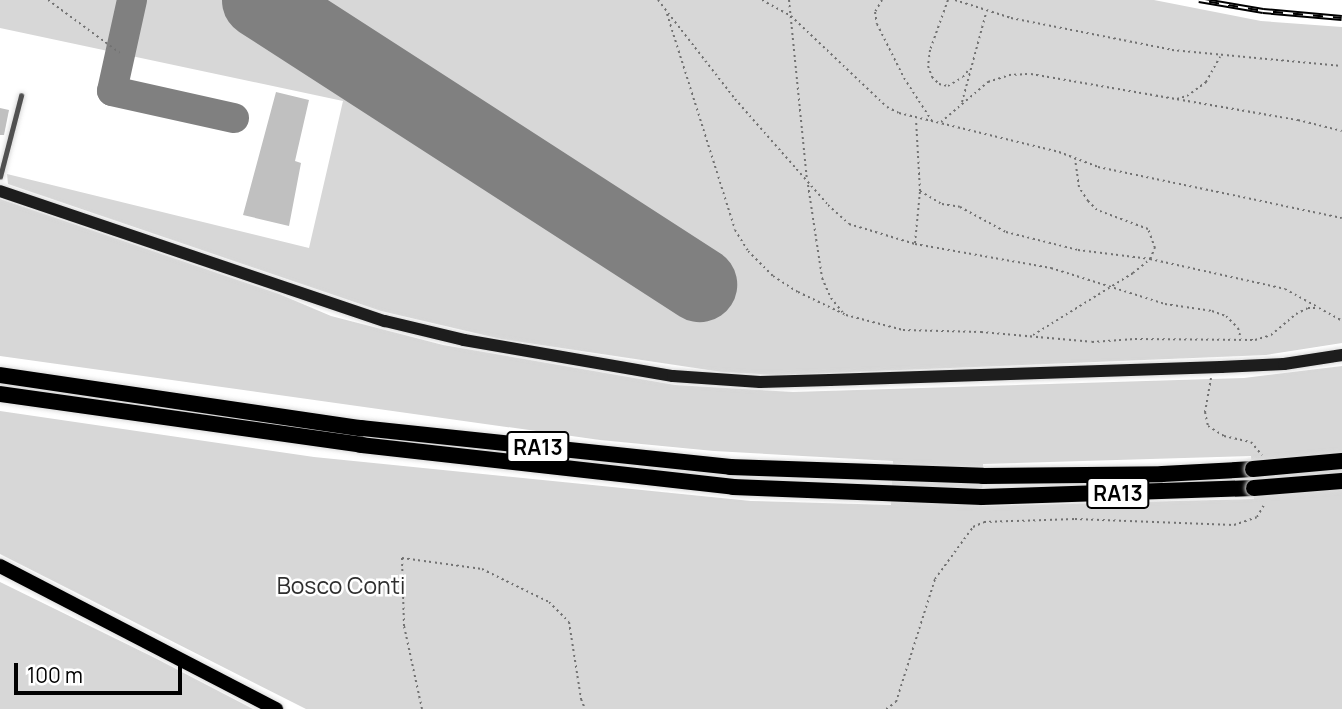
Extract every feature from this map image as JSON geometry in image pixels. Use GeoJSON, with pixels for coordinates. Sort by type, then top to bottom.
{"type":"FeatureCollection","features":[{"type":"Feature","properties":{"kind":"highway","name":"RA13"},"geometry":{"type":"LineString","coordinates":[[0,373],[361,428],[730,467],[892,475],[983,476],[1161,474],[1257,462],[1342,461]]}},
{"type":"Feature","properties":{"kind":"highway","name":"RA13"},"geometry":{"type":"LineString","coordinates":[[0,394],[348,443],[733,487],[982,497],[1260,493],[1342,481]]}},
{"type":"Feature","properties":{"kind":"main road"},"geometry":{"type":"LineString","coordinates":[[0,191],[385,321],[464,340],[673,376],[760,382],[1210,368],[1284,364],[1342,355]]}},
{"type":"Feature","properties":{"kind":"main road"},"geometry":{"type":"LineString","coordinates":[[0,566],[276,709]]}},
{"type":"Feature","properties":{"kind":"lane"},"geometry":{"type":"LineString","coordinates":[[0,177],[21,96]]}},
{"type":"Feature","properties":{"kind":"path"},"geometry":{"type":"LineString","coordinates":[[48,0],[120,53]]}},
{"type":"Feature","properties":{"kind":"path"},"geometry":{"type":"LineString","coordinates":[[658,0],[734,99],[808,183],[849,224],[915,244],[1051,268],[1165,304],[1226,316],[1238,328],[1241,340]]}},
{"type":"Feature","properties":{"kind":"path"},"geometry":{"type":"LineString","coordinates":[[762,0],[791,16],[887,107],[915,118],[1075,158],[1098,167],[1342,218]]}},
{"type":"Feature","properties":{"kind":"path"},"geometry":{"type":"LineString","coordinates":[[789,0],[808,183],[822,278],[831,299],[846,315]]}},
{"type":"Feature","properties":{"kind":"path"},"geometry":{"type":"LineString","coordinates":[[883,0],[875,12],[877,24],[904,78],[932,121]]}},
{"type":"Feature","properties":{"kind":"path"},"geometry":{"type":"LineString","coordinates":[[948,0],[930,50],[928,66],[932,77],[939,84],[948,86],[963,77],[970,68]]}},
{"type":"Feature","properties":{"kind":"path"},"geometry":{"type":"LineString","coordinates":[[955,0],[987,12],[1118,40],[1220,57],[1289,59],[1342,66]]}},
{"type":"Feature","properties":{"kind":"path"},"geometry":{"type":"LineString","coordinates":[[962,103],[987,12]]}},
{"type":"Feature","properties":{"kind":"path"},"geometry":{"type":"LineString","coordinates":[[667,14],[735,230],[748,251],[773,276],[798,292],[846,315],[903,330],[1031,336],[1092,342],[1255,340],[1271,335],[1296,314],[1308,308],[1319,308]]}},
{"type":"Feature","properties":{"kind":"path"},"geometry":{"type":"LineString","coordinates":[[1175,99],[1187,96],[1206,82],[1220,57]]}},
{"type":"Feature","properties":{"kind":"path"},"geometry":{"type":"LineString","coordinates":[[941,123],[988,82],[1009,75],[1031,74],[1298,120],[1342,131]]}},
{"type":"Feature","properties":{"kind":"path"},"geometry":{"type":"LineString","coordinates":[[915,118],[920,191],[915,244]]}},
{"type":"Feature","properties":{"kind":"path"},"geometry":{"type":"LineString","coordinates":[[1031,336],[1150,259],[1155,248],[1148,229],[1097,210],[1088,201],[1079,187],[1074,169],[1075,158]]}},
{"type":"Feature","properties":{"kind":"path"},"geometry":{"type":"LineString","coordinates":[[920,191],[942,204],[960,206],[986,224],[1006,232],[1078,250],[1150,259],[1285,289],[1342,321]]}},
{"type":"Feature","properties":{"kind":"path"},"geometry":{"type":"LineString","coordinates":[[1210,368],[1211,384],[1205,412],[1208,426],[1224,436],[1251,442],[1257,462]]}},
{"type":"Feature","properties":{"kind":"path"},"geometry":{"type":"LineString","coordinates":[[886,709],[896,702],[935,579],[973,527],[999,521],[1087,519],[1234,525],[1256,517],[1260,493]]}},
{"type":"Feature","properties":{"kind":"path"},"geometry":{"type":"LineString","coordinates":[[422,709],[404,626],[402,558],[482,569],[549,602],[569,622],[580,699],[585,709]]}},
{"type":"Feature","properties":{"kind":"green space"},"geometry":{"type":"Polygon","coordinates":[[[0,0],[1154,0],[1261,21],[1342,27],[1342,343],[1266,355],[777,375],[722,372],[501,339],[381,311],[8,184],[7,174],[309,248],[343,101],[0,28],[0,0]]]}},
{"type":"Feature","properties":{"kind":"green space","name":"Bosco Conti"},"geometry":{"type":"Polygon","coordinates":[[[0,199],[279,294],[331,316],[443,345],[675,385],[793,392],[1244,378],[1342,366],[1342,709],[306,709],[0,554],[0,411],[314,457],[751,501],[891,505],[893,461],[714,451],[600,440],[0,356],[0,199]],[[1251,456],[983,464],[982,506],[1254,499],[1251,456]]]}},
{"type":"Feature","properties":{"kind":"green space"},"geometry":{"type":"Polygon","coordinates":[[[0,582],[155,658],[253,709],[0,709],[0,582]]]}},
{"type":"Feature","properties":{"kind":"building"},"geometry":{"type":"Polygon","coordinates":[[[276,92],[309,100],[295,161],[301,163],[289,226],[243,215],[276,92]]]}},
{"type":"Feature","properties":{"kind":"building"},"geometry":{"type":"Polygon","coordinates":[[[0,108],[9,110],[4,135],[0,135],[0,108]]]}},
{"type":"Feature","properties":{"kind":"taxiway"},"geometry":{"type":"LineString","coordinates":[[132,0],[112,91],[234,118]]}},
{"type":"Feature","properties":{"kind":"runway"},"geometry":{"type":"LineString","coordinates":[[259,0],[699,284]]}},
{"type":"Feature","properties":{"kind":"railway"},"geometry":{"type":"LineString","coordinates":[[1199,0],[1263,11],[1342,18]]}}]}
